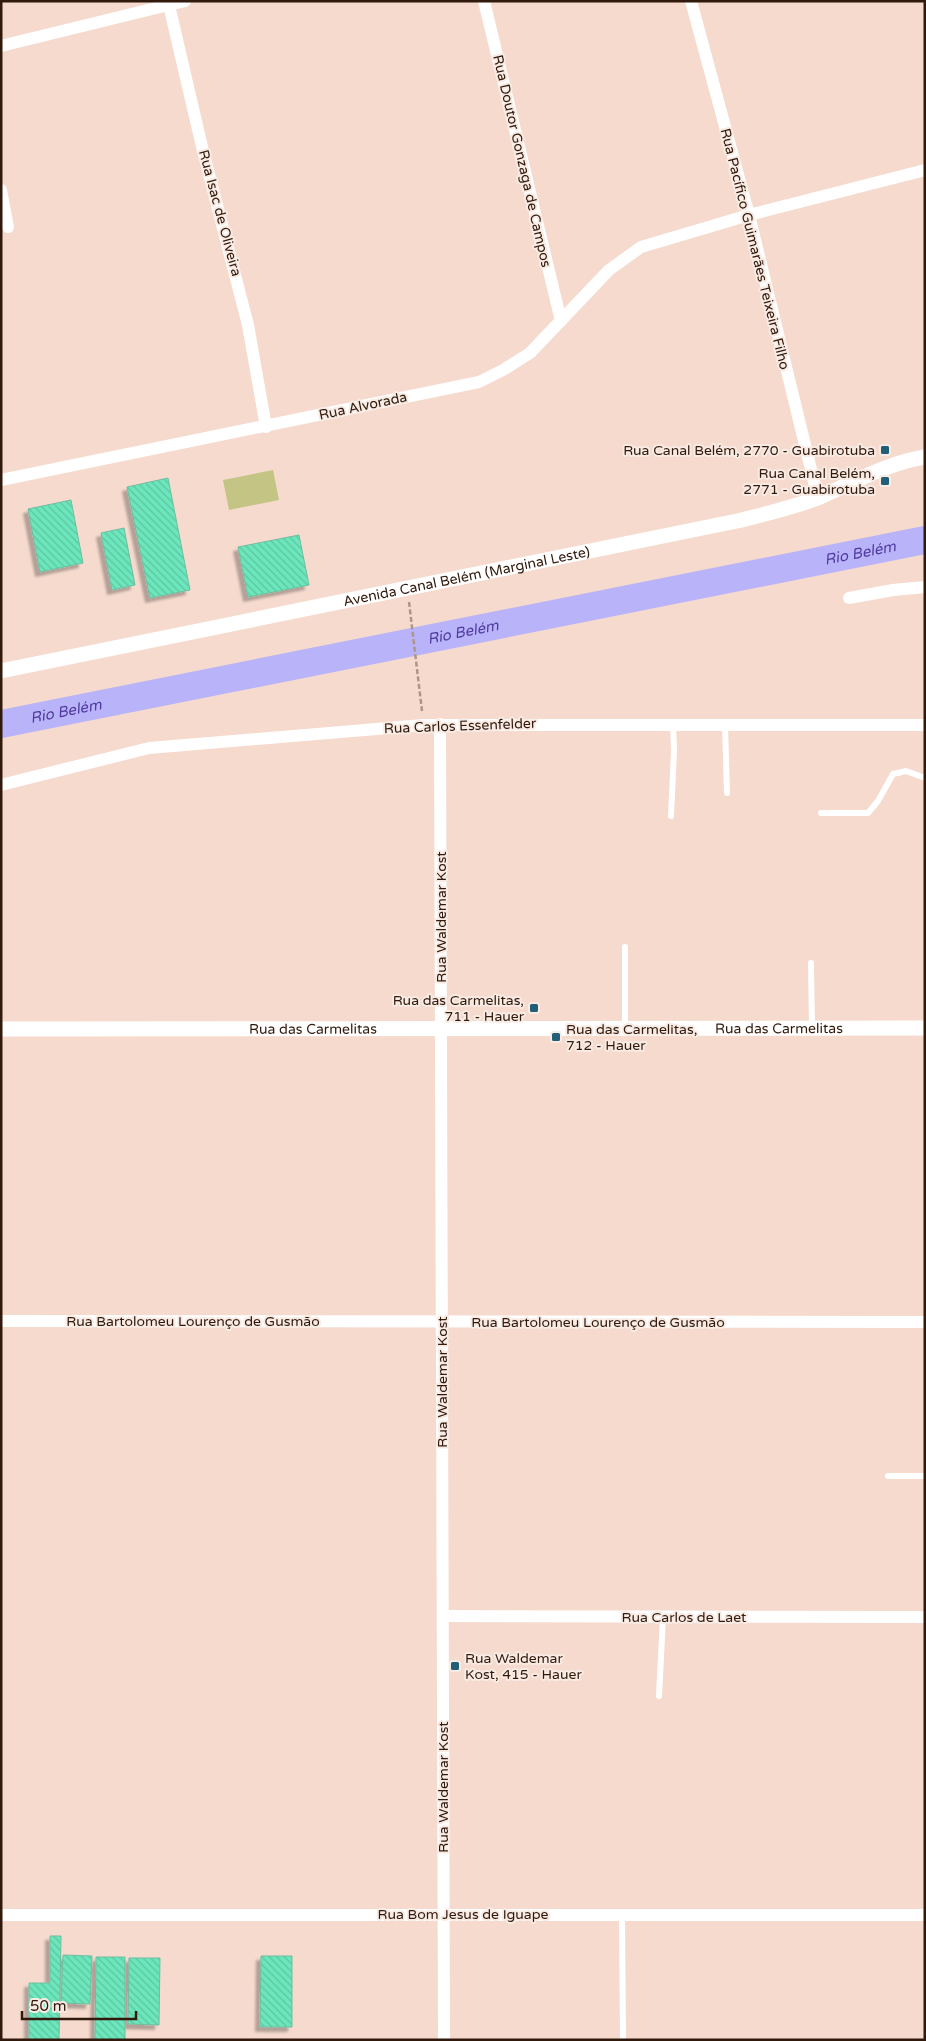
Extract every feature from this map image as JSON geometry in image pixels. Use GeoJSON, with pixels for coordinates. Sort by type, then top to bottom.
{"type":"FeatureCollection","features":[{"type":"Feature","properties":{"kind":"street"},"geometry":{"type":"LineString","coordinates":[[1,46],[168,3],[185,1]]}},
{"type":"Feature","properties":{"kind":"street","name":"Rua Doutor Gonzaga de Campos"},"geometry":{"type":"LineString","coordinates":[[484,1],[562,321]]}},
{"type":"Feature","properties":{"kind":"street","name":"Rua Pacífico Guimarães Teixeira Filho"},"geometry":{"type":"LineString","coordinates":[[691,1],[701,44],[749,215],[818,498]]}},
{"type":"Feature","properties":{"kind":"street","name":"Rua Isac de Oliveira"},"geometry":{"type":"LineString","coordinates":[[168,3],[203,151],[248,326],[266,427]]}},
{"type":"Feature","properties":{"kind":"street","name":"Rua Alvorada"},"geometry":{"type":"LineString","coordinates":[[1,480],[479,382],[530,353],[609,270],[641,247],[749,215],[925,170]]}},
{"type":"Feature","properties":{"kind":"street"},"geometry":{"type":"LineString","coordinates":[[1,190],[8,227]]}},
{"type":"Feature","properties":{"kind":"street","name":"Avenida Canal Belém (Marginal Leste)"},"geometry":{"type":"LineString","coordinates":[[1,671],[742,520],[818,498],[865,475],[925,456]]}},
{"type":"Feature","properties":{"kind":"street"},"geometry":{"type":"LineString","coordinates":[[849,598],[910,587],[925,587]]}},
{"type":"Feature","properties":{"kind":"street","name":"Rua Waldemar Kost"},"geometry":{"type":"LineString","coordinates":[[440,724],[444,2040]]}},
{"type":"Feature","properties":{"kind":"street","name":"Rua Carlos Essenfelder"},"geometry":{"type":"LineString","coordinates":[[1,786],[149,748],[424,725],[925,725]]}},
{"type":"Feature","properties":{"kind":"street","name":"Rua das Carmelitas"},"geometry":{"type":"LineString","coordinates":[[1,1029],[925,1028]]}},
{"type":"Feature","properties":{"kind":"street","name":"Rua Bartolomeu Lourenço de Gusmão"},"geometry":{"type":"LineString","coordinates":[[1,1321],[925,1322]]}},
{"type":"Feature","properties":{"kind":"street","name":"Rua Carlos de Laet"},"geometry":{"type":"LineString","coordinates":[[442,1616],[925,1617]]}},
{"type":"Feature","properties":{"kind":"street","name":"Rua Bom Jesus de Iguape"},"geometry":{"type":"LineString","coordinates":[[1,1915],[925,1915]]}},
{"type":"Feature","properties":{"kind":"lane"},"geometry":{"type":"LineString","coordinates":[[670,816],[674,751],[673,724]]}},
{"type":"Feature","properties":{"kind":"lane"},"geometry":{"type":"LineString","coordinates":[[725,725],[727,793]]}},
{"type":"Feature","properties":{"kind":"lane"},"geometry":{"type":"LineString","coordinates":[[821,813],[868,813],[893,774],[906,771],[925,778]]}},
{"type":"Feature","properties":{"kind":"lane"},"geometry":{"type":"LineString","coordinates":[[625,947],[625,1028]]}},
{"type":"Feature","properties":{"kind":"lane"},"geometry":{"type":"LineString","coordinates":[[811,963],[812,1028]]}},
{"type":"Feature","properties":{"kind":"lane"},"geometry":{"type":"LineString","coordinates":[[888,1476],[925,1476]]}},
{"type":"Feature","properties":{"kind":"lane"},"geometry":{"type":"LineString","coordinates":[[659,1696],[663,1617]]}},
{"type":"Feature","properties":{"kind":"lane"},"geometry":{"type":"LineString","coordinates":[[622,1914],[623,2040]]}},
{"type":"Feature","properties":{"kind":"path"},"geometry":{"type":"LineString","coordinates":[[411,618],[424,725]]}},
{"type":"Feature","properties":{"kind":"green space"},"geometry":{"type":"Polygon","coordinates":[[[273,470],[279,500],[229,510],[223,480],[273,470]]]}},
{"type":"Feature","properties":{"kind":"building"},"geometry":{"type":"Polygon","coordinates":[[[168,478],[190,590],[150,598],[127,487],[168,478]]]}},
{"type":"Feature","properties":{"kind":"building"},"geometry":{"type":"Polygon","coordinates":[[[71,500],[83,563],[40,572],[28,509],[71,500]]]}},
{"type":"Feature","properties":{"kind":"building"},"geometry":{"type":"Polygon","coordinates":[[[124,528],[135,585],[112,590],[101,533],[124,528]]]}},
{"type":"Feature","properties":{"kind":"building"},"geometry":{"type":"Polygon","coordinates":[[[299,535],[309,585],[248,597],[238,547],[299,535]]]}},
{"type":"Feature","properties":{"kind":"building"},"geometry":{"type":"Polygon","coordinates":[[[50,1936],[61,1936],[59,2040],[29,2040],[29,1983],[50,1983],[50,1936]]]}},
{"type":"Feature","properties":{"kind":"building"},"geometry":{"type":"Polygon","coordinates":[[[63,1955],[92,1956],[90,2004],[61,2003],[63,1955]]]}},
{"type":"Feature","properties":{"kind":"building"},"geometry":{"type":"Polygon","coordinates":[[[261,1956],[292,1956],[292,2027],[260,2027],[261,1956]]]}},
{"type":"Feature","properties":{"kind":"building"},"geometry":{"type":"Polygon","coordinates":[[[96,1957],[125,1957],[125,2040],[95,2040],[96,1957]]]}},
{"type":"Feature","properties":{"kind":"building"},"geometry":{"type":"Polygon","coordinates":[[[129,1958],[160,1958],[159,2025],[128,2024],[129,1958]]]}},
{"type":"Feature","properties":{"kind":"waterway","name":"Rio Belém"},"geometry":{"type":"LineString","coordinates":[[1,724],[925,540]]}},
{"type":"Feature","properties":{"kind":"place","name":"Rua Canal Belém, 2770 - Guabirotuba"},"geometry":{"type":"Point","coordinates":[885,450]}},
{"type":"Feature","properties":{"kind":"place","name":"Rua Canal Belém, 2771 - Guabirotuba"},"geometry":{"type":"Point","coordinates":[885,481]}},
{"type":"Feature","properties":{"kind":"place","name":"Rua das Carmelitas, 711 - Hauer"},"geometry":{"type":"Point","coordinates":[534,1008]}},
{"type":"Feature","properties":{"kind":"place","name":"Rua das Carmelitas, 712 - Hauer"},"geometry":{"type":"Point","coordinates":[556,1037]}},
{"type":"Feature","properties":{"kind":"place","name":"Rua Waldemar Kost, 415 - Hauer"},"geometry":{"type":"Point","coordinates":[455,1666]}}]}
